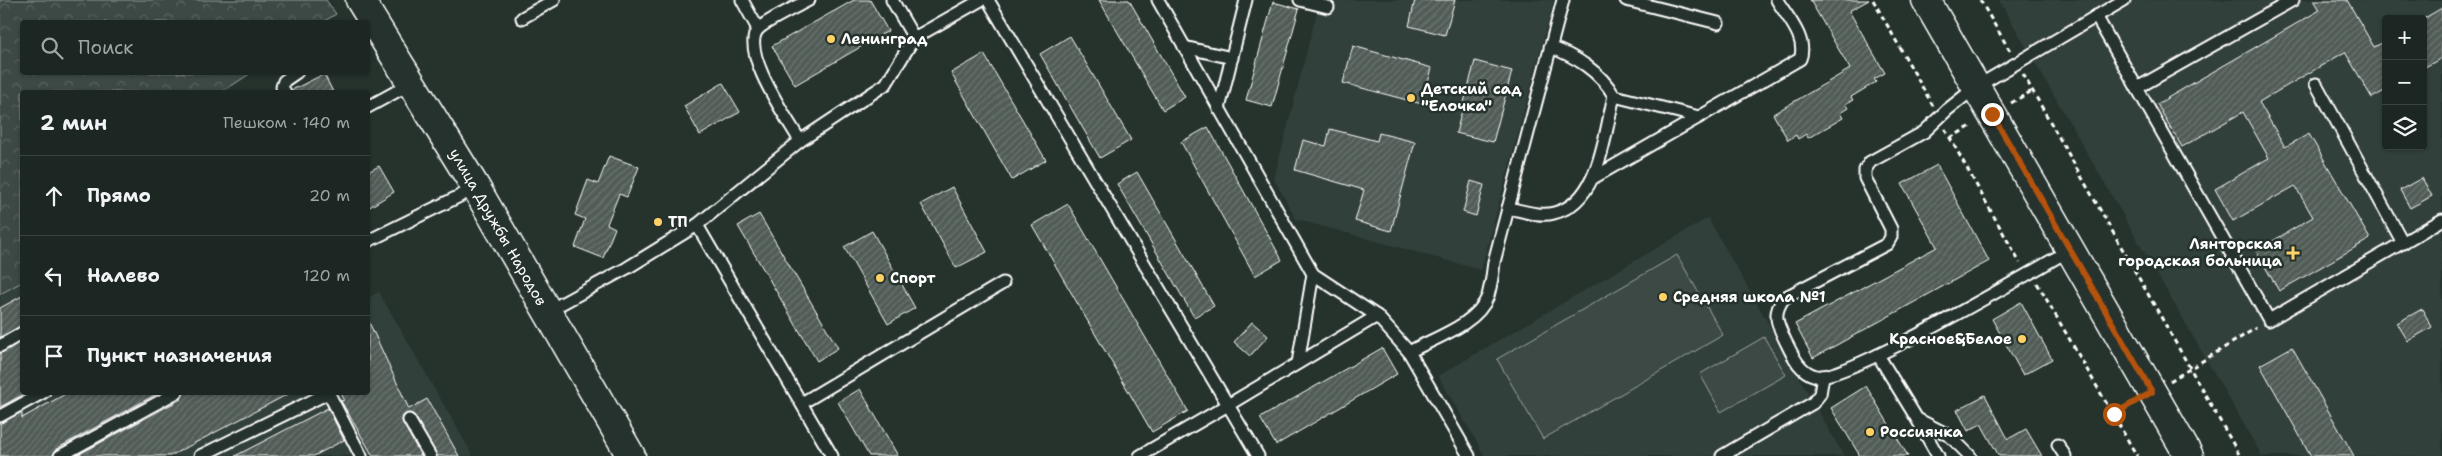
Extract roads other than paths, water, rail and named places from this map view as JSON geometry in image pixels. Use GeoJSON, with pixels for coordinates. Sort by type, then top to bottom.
{"type":"FeatureCollection","features":[{"type":"Feature","properties":{"kind":"main road","name":"улица Дружбы Народов"},"geometry":{"type":"LineString","coordinates":[[360,0],[369,20]]}},
{"type":"Feature","properties":{"kind":"main road"},"geometry":{"type":"LineString","coordinates":[[1926,0],[2189,456]]}},
{"type":"Feature","properties":{"kind":"main road","name":"улица Дружбы Народов"},"geometry":{"type":"LineString","coordinates":[[371,25],[412,83],[476,188],[631,456]]}},
{"type":"Feature","properties":{"kind":"lane"},"geometry":{"type":"LineString","coordinates":[[522,18],[554,0]]}},
{"type":"Feature","properties":{"kind":"lane"},"geometry":{"type":"LineString","coordinates":[[742,0],[758,29]]}},
{"type":"Feature","properties":{"kind":"lane"},"geometry":{"type":"LineString","coordinates":[[800,141],[759,70],[754,39],[758,29],[809,0]]}},
{"type":"Feature","properties":{"kind":"lane"},"geometry":{"type":"LineString","coordinates":[[892,0],[914,38]]}},
{"type":"Feature","properties":{"kind":"lane"},"geometry":{"type":"LineString","coordinates":[[548,311],[627,268],[698,225],[800,141],[886,84],[914,38],[981,0]]}},
{"type":"Feature","properties":{"kind":"lane"},"geometry":{"type":"LineString","coordinates":[[988,0],[1258,456]]}},
{"type":"Feature","properties":{"kind":"lane"},"geometry":{"type":"LineString","coordinates":[[1158,0],[1313,274],[1377,316],[1409,352],[1469,456]]}},
{"type":"Feature","properties":{"kind":"lane"},"geometry":{"type":"LineString","coordinates":[[1219,109],[1246,0]]}},
{"type":"Feature","properties":{"kind":"lane"},"geometry":{"type":"LineString","coordinates":[[1300,0],[1328,7]]}},
{"type":"Feature","properties":{"kind":"lane"},"geometry":{"type":"LineString","coordinates":[[1409,352],[1459,326],[1479,311],[1487,298],[1508,208],[1563,0]]}},
{"type":"Feature","properties":{"kind":"lane"},"geometry":{"type":"LineString","coordinates":[[1626,0],[1718,23]]}},
{"type":"Feature","properties":{"kind":"lane"},"geometry":{"type":"LineString","coordinates":[[1594,178],[1800,58],[1803,51],[1802,41],[1777,0]]}},
{"type":"Feature","properties":{"kind":"lane"},"geometry":{"type":"LineString","coordinates":[[2070,250],[1878,355],[1841,372],[1823,376],[1805,372],[1797,362],[1777,323],[1775,315],[1778,306],[1784,298],[1887,244],[1891,237],[1891,229],[1865,178],[1865,170],[1870,162],[1924,132],[1939,117],[1976,87],[2124,0]]}},
{"type":"Feature","properties":{"kind":"lane"},"geometry":{"type":"LineString","coordinates":[[2137,88],[2292,0]]}},
{"type":"Feature","properties":{"kind":"lane"},"geometry":{"type":"LineString","coordinates":[[2096,16],[2269,320],[2442,220]]}},
{"type":"Feature","properties":{"kind":"lane"},"geometry":{"type":"LineString","coordinates":[[1184,47],[1232,58]]}},
{"type":"Feature","properties":{"kind":"lane"},"geometry":{"type":"LineString","coordinates":[[1508,208],[1540,214],[1554,214],[1581,198],[1594,178],[1614,96],[1608,85],[1581,61],[1550,47]]}},
{"type":"Feature","properties":{"kind":"lane"},"geometry":{"type":"LineString","coordinates":[[284,90],[282,87],[284,81],[293,75]]}},
{"type":"Feature","properties":{"kind":"lane"},"geometry":{"type":"LineString","coordinates":[[370,106],[412,83]]}},
{"type":"Feature","properties":{"kind":"lane"},"geometry":{"type":"LineString","coordinates":[[2316,84],[2403,242]]}},
{"type":"Feature","properties":{"kind":"lane"},"geometry":{"type":"LineString","coordinates":[[1614,96],[1699,117]]}},
{"type":"Feature","properties":{"kind":"lane"},"geometry":{"type":"LineString","coordinates":[[370,241],[476,188]]}},
{"type":"Feature","properties":{"kind":"lane"},"geometry":{"type":"LineString","coordinates":[[698,225],[832,456]]}},
{"type":"Feature","properties":{"kind":"lane"},"geometry":{"type":"LineString","coordinates":[[1298,363],[1313,274]]}},
{"type":"Feature","properties":{"kind":"lane"},"geometry":{"type":"LineString","coordinates":[[802,403],[1003,283]]}},
{"type":"Feature","properties":{"kind":"lane"},"geometry":{"type":"LineString","coordinates":[[1140,456],[1377,316]]}},
{"type":"Feature","properties":{"kind":"lane"},"geometry":{"type":"LineString","coordinates":[[0,346],[20,334]]}},
{"type":"Feature","properties":{"kind":"lane"},"geometry":{"type":"LineString","coordinates":[[1878,355],[1938,456]]}},
{"type":"Feature","properties":{"kind":"lane"},"geometry":{"type":"LineString","coordinates":[[1722,456],[1813,404],[1820,394],[1823,376]]}},
{"type":"Feature","properties":{"kind":"lane"},"geometry":{"type":"LineString","coordinates":[[0,416],[38,395]]}},
{"type":"Feature","properties":{"kind":"lane"},"geometry":{"type":"LineString","coordinates":[[60,456],[172,395]]}},
{"type":"Feature","properties":{"kind":"lane"},"geometry":{"type":"LineString","coordinates":[[200,456],[324,395]]}},
{"type":"Feature","properties":{"kind":"lane"},"geometry":{"type":"LineString","coordinates":[[329,395],[356,454]]}},
{"type":"Feature","properties":{"kind":"lane"},"geometry":{"type":"LineString","coordinates":[[1917,419],[1950,436],[1968,453]]}},
{"type":"Feature","properties":{"kind":"lane"},"geometry":{"type":"LineString","coordinates":[[409,420],[430,456]]}},
{"type":"Feature","properties":{"kind":"lane"},"geometry":{"type":"LineString","coordinates":[[2058,445],[2065,456]]}},
{"type":"Feature","properties":{"kind":"lane"},"geometry":{"type":"LineString","coordinates":[[1955,456],[1968,453]]}},
{"type":"Feature","properties":{"kind":"place","name":"Ленинград"},"geometry":{"type":"Point","coordinates":[831,39]}},
{"type":"Feature","properties":{"kind":"place","name":"Детский сад \"Елочка\""},"geometry":{"type":"Point","coordinates":[1411,98]}},
{"type":"Feature","properties":{"kind":"place","name":"ТП"},"geometry":{"type":"Point","coordinates":[658,222]}},
{"type":"Feature","properties":{"kind":"place","name":"Лянторская городская больница"},"geometry":{"type":"Point","coordinates":[2293,253]}},
{"type":"Feature","properties":{"kind":"place","name":"Спорт"},"geometry":{"type":"Point","coordinates":[880,278]}},
{"type":"Feature","properties":{"kind":"place","name":"Средняя школа №1"},"geometry":{"type":"Point","coordinates":[1663,297]}},
{"type":"Feature","properties":{"kind":"place","name":"Красное&Белое"},"geometry":{"type":"Point","coordinates":[2022,339]}},
{"type":"Feature","properties":{"kind":"place","name":"Россиянка"},"geometry":{"type":"Point","coordinates":[1870,432]}}]}
